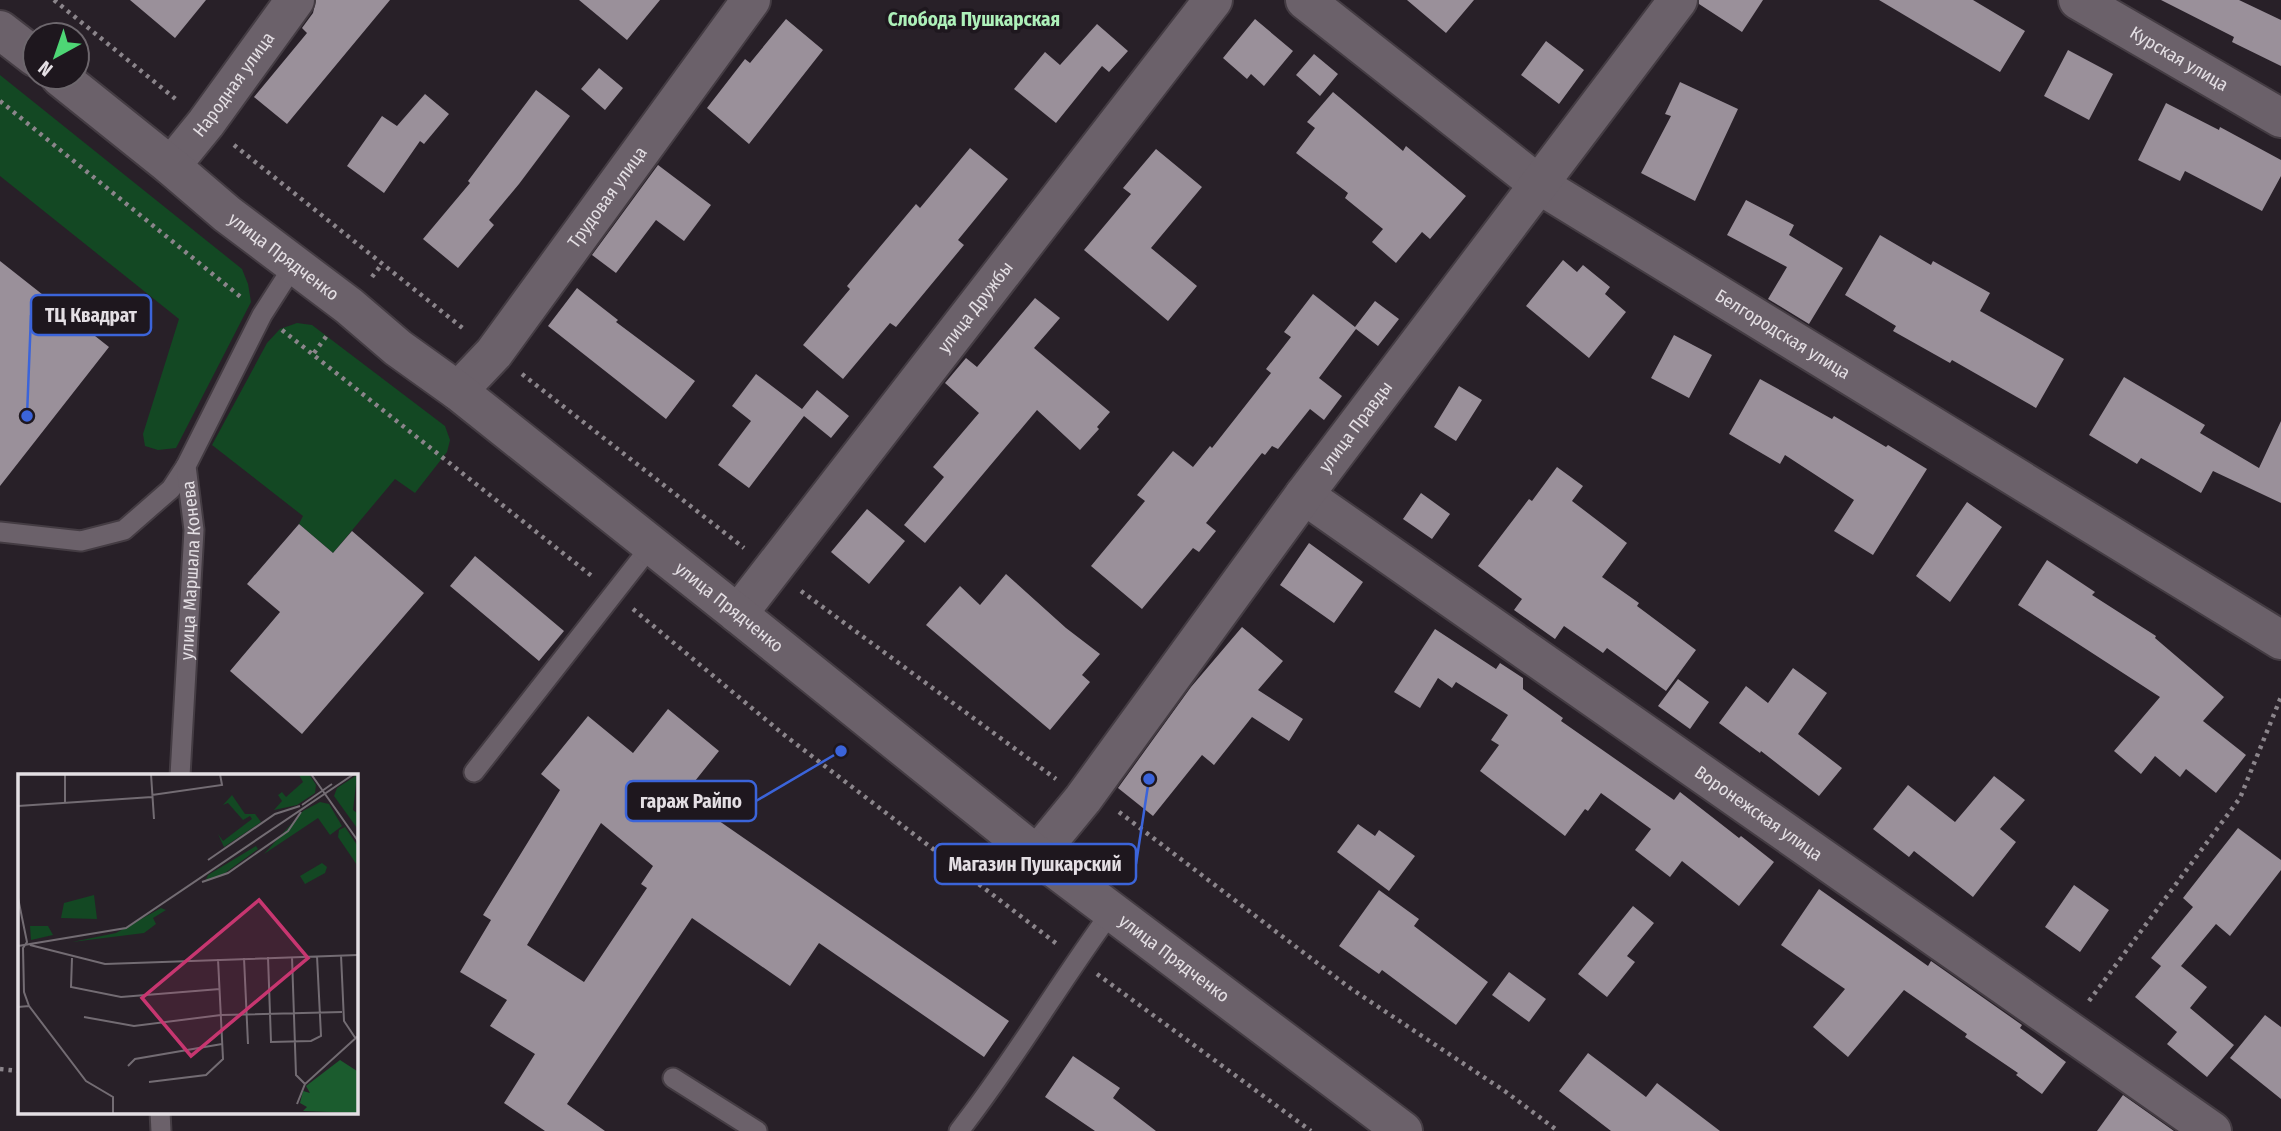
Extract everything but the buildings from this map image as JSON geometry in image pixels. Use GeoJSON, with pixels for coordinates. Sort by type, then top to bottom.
{"type":"FeatureCollection","features":[{"type":"Feature","properties":{"kind":"street","name":"Народная улица"},"geometry":{"type":"LineString","coordinates":[[171,166],[206,123],[295,0]]}},
{"type":"Feature","properties":{"kind":"street","name":"Трудовая улица"},"geometry":{"type":"LineString","coordinates":[[458,391],[494,353],[751,0]]}},
{"type":"Feature","properties":{"kind":"street","name":"улица Дружбы"},"geometry":{"type":"LineString","coordinates":[[737,614],[1213,0]]}},
{"type":"Feature","properties":{"kind":"street","name":"Белгородская улица"},"geometry":{"type":"LineString","coordinates":[[1305,0],[1538,184],[2281,640]]}},
{"type":"Feature","properties":{"kind":"street","name":"улица Правды"},"geometry":{"type":"LineString","coordinates":[[1037,855],[1083,799],[1304,495],[1678,0]]}},
{"type":"Feature","properties":{"kind":"street","name":"Курская улица"},"geometry":{"type":"LineString","coordinates":[[2078,0],[2281,118]]}},
{"type":"Feature","properties":{"kind":"street"},"geometry":{"type":"LineString","coordinates":[[0,30],[21,46]]}},
{"type":"Feature","properties":{"kind":"street","name":"улица Прядченко"},"geometry":{"type":"LineString","coordinates":[[77,91],[227,214],[458,391],[1037,855],[1403,1131]]}},
{"type":"Feature","properties":{"kind":"street","name":"Воронежская улица"},"geometry":{"type":"LineString","coordinates":[[1304,495],[2212,1131]]}},
{"type":"Feature","properties":{"kind":"lane","name":"улица Маршала Конева"},"geometry":{"type":"LineString","coordinates":[[180,774],[194,530],[186,466],[262,315],[294,265]]}},
{"type":"Feature","properties":{"kind":"lane"},"geometry":{"type":"LineString","coordinates":[[0,532],[81,541],[124,530],[171,489],[186,466]]}},
{"type":"Feature","properties":{"kind":"lane"},"geometry":{"type":"LineString","coordinates":[[474,772],[651,547]]}},
{"type":"Feature","properties":{"kind":"lane"},"geometry":{"type":"LineString","coordinates":[[959,1131],[1112,911]]}},
{"type":"Feature","properties":{"kind":"lane"},"geometry":{"type":"LineString","coordinates":[[673,1078],[757,1131]]}},
{"type":"Feature","properties":{"kind":"path"},"geometry":{"type":"LineString","coordinates":[[0,101],[262,315],[314,353],[614,593],[783,734],[1077,959],[1311,1131]]}},
{"type":"Feature","properties":{"kind":"path"},"geometry":{"type":"LineString","coordinates":[[2068,1030],[2239,798],[2281,697]]}},
{"type":"Feature","properties":{"kind":"path"},"geometry":{"type":"LineString","coordinates":[[0,1069],[18,1071]]}},
{"type":"Feature","properties":{"kind":"green space"},"geometry":{"type":"Polygon","coordinates":[[[0,75],[242,269],[251,302],[176,448],[158,450],[145,446],[143,434],[179,319],[0,176],[0,75]]]}},
{"type":"Feature","properties":{"kind":"green space"},"geometry":{"type":"Polygon","coordinates":[[[297,323],[312,325],[445,426],[450,440],[447,452],[415,493],[395,479],[333,553],[299,524],[303,516],[212,445],[267,343],[280,329],[297,323]]]}},
{"type":"Feature","properties":{"kind":"place","name":"ТЦ Квадрат"},"geometry":{"type":"Point","coordinates":[27,416]}},
{"type":"Feature","properties":{"kind":"place","name":"гараж Райпо"},"geometry":{"type":"Point","coordinates":[841,751]}},
{"type":"Feature","properties":{"kind":"place","name":"Магазин Пушкарский"},"geometry":{"type":"Point","coordinates":[1149,779]}},
{"type":"Feature","properties":{"kind":"district","name":"Слобода Пушкарская"},"geometry":{"type":"Point","coordinates":[974,19]}}]}
